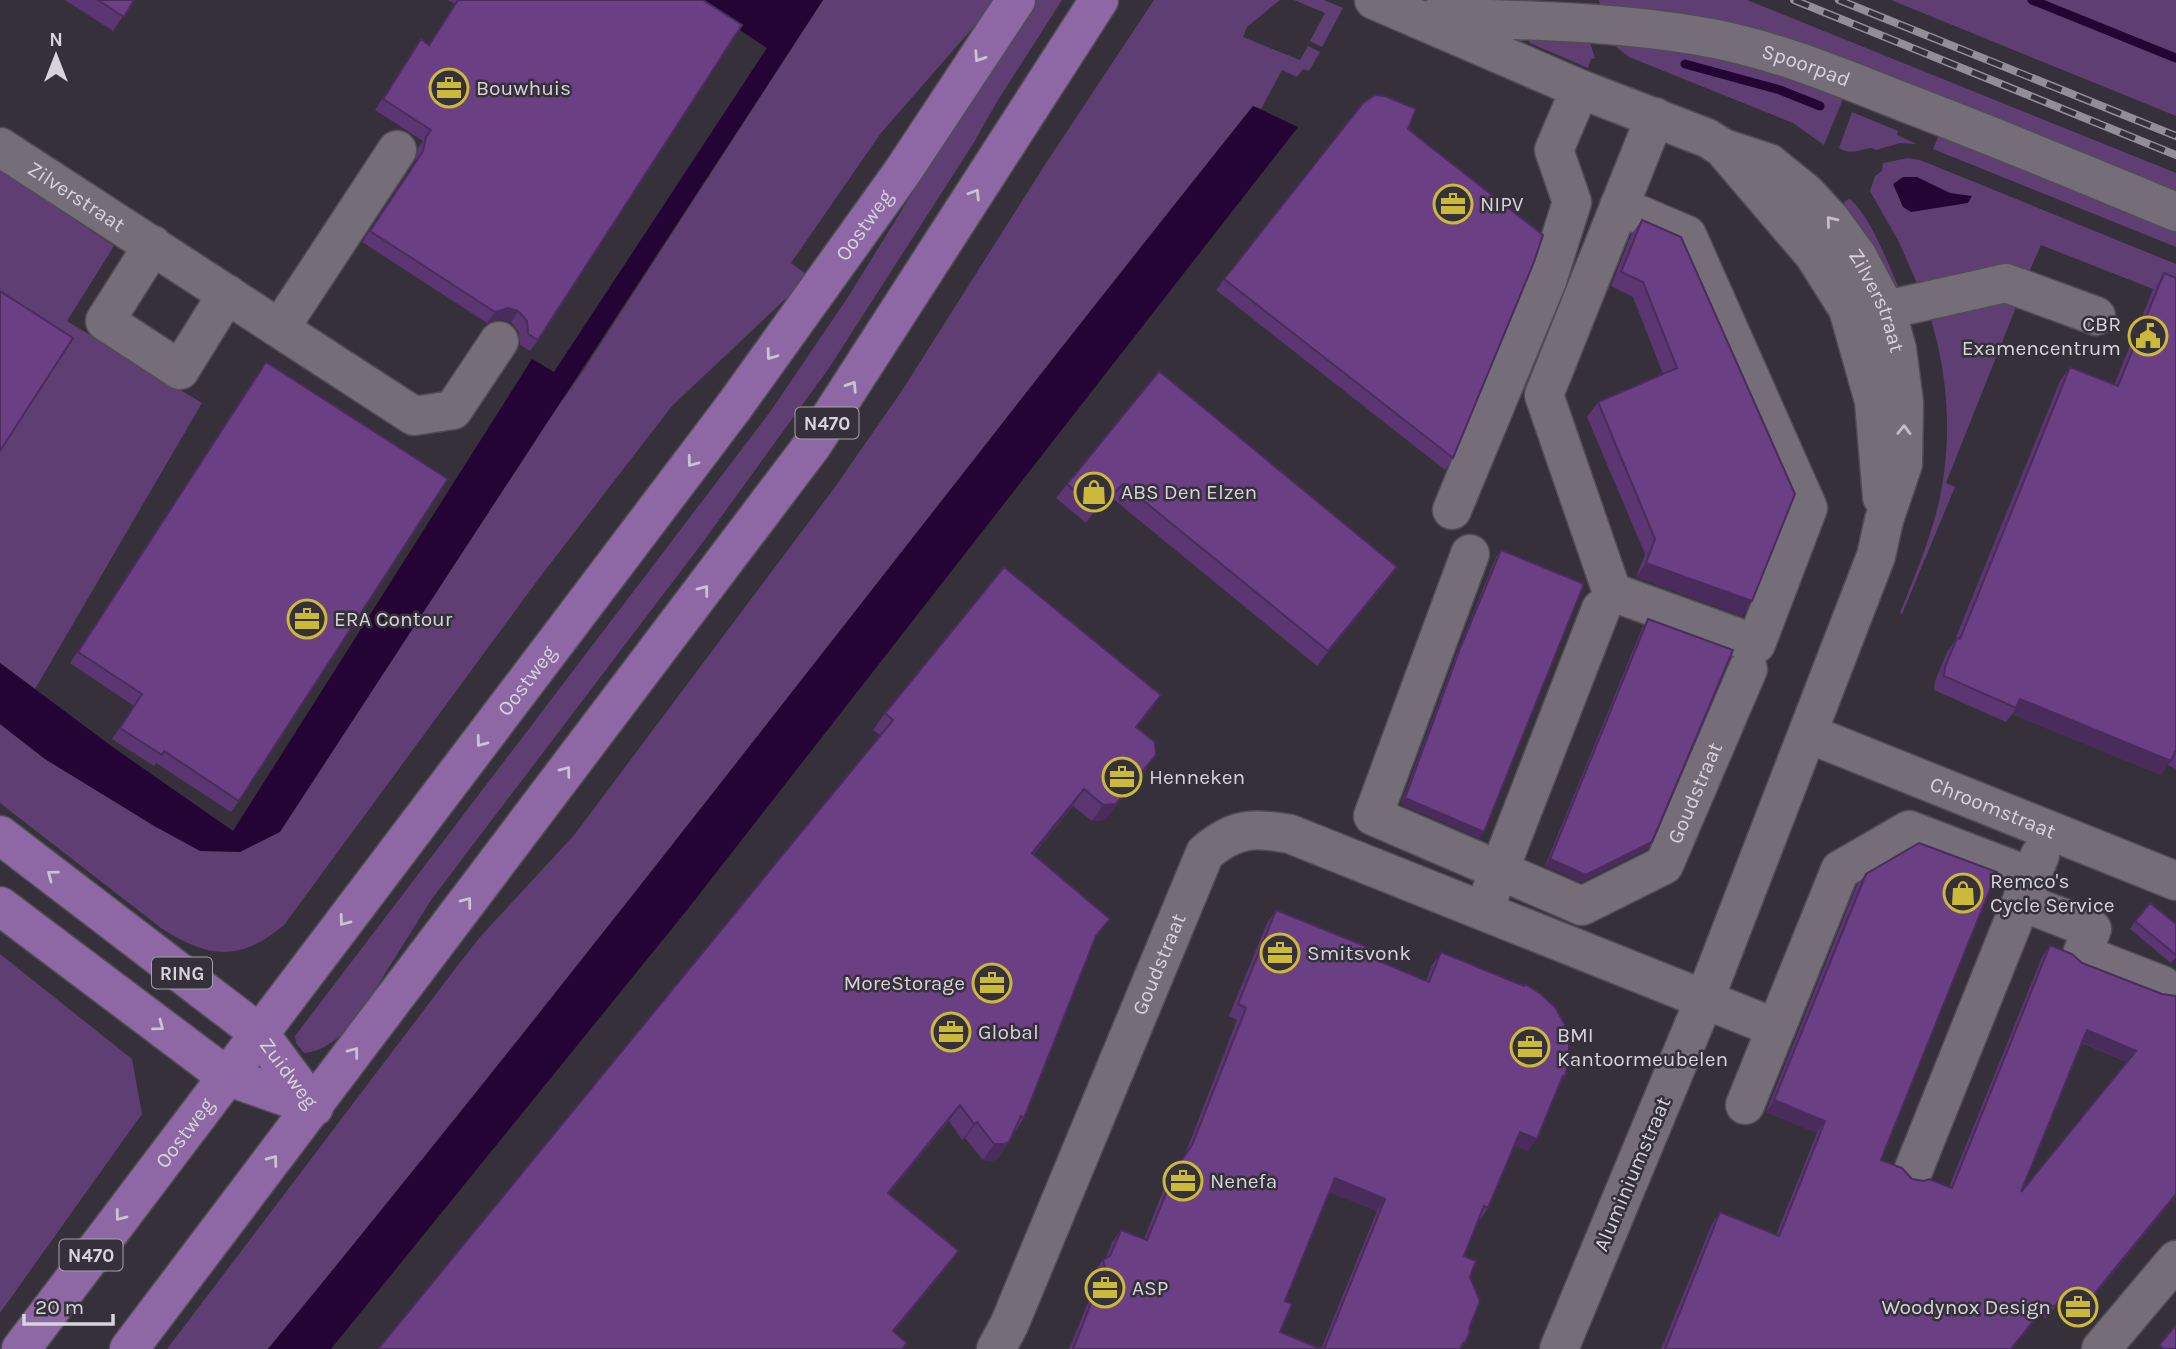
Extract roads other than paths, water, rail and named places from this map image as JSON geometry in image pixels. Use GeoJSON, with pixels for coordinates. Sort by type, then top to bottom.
{"type":"FeatureCollection","features":[{"type":"Feature","properties":{"kind":"main road","name":"Oostweg"},"geometry":{"type":"LineString","coordinates":[[21,1349],[741,397],[903,171],[1016,0]]}},
{"type":"Feature","properties":{"kind":"main road","name":"N470"},"geometry":{"type":"LineString","coordinates":[[128,1349],[314,1107],[813,444],[1099,0]]}},
{"type":"Feature","properties":{"kind":"main road","name":"Zuidweg"},"geometry":{"type":"LineString","coordinates":[[0,835],[259,1033],[314,1107]]}},
{"type":"Feature","properties":{"kind":"main road","name":"Zuidweg"},"geometry":{"type":"LineString","coordinates":[[0,906],[226,1076],[314,1107]]}},
{"type":"Feature","properties":{"kind":"street","name":"Zilverstraat"},"geometry":{"type":"LineString","coordinates":[[1374,0],[1580,89],[1707,138],[1723,148],[1814,255],[1848,309],[1869,317],[1884,520],[1876,556],[1809,734]]}},
{"type":"Feature","properties":{"kind":"street","name":"Spoorpad"},"geometry":{"type":"LineString","coordinates":[[1414,16],[1597,23],[1717,39],[1786,57],[1857,83],[2176,212]]}},
{"type":"Feature","properties":{"kind":"street"},"geometry":{"type":"LineString","coordinates":[[1452,509],[1547,281],[1572,202],[1555,150],[1580,89]]}},
{"type":"Feature","properties":{"kind":"street"},"geometry":{"type":"LineString","coordinates":[[1619,206],[1687,235],[1808,508],[1756,644],[1612,592],[1544,395],[1619,206],[1655,117]]}},
{"type":"Feature","properties":{"kind":"street","name":"Zilverstraat"},"geometry":{"type":"LineString","coordinates":[[0,147],[414,416],[453,410],[499,341]]}},
{"type":"Feature","properties":{"kind":"street"},"geometry":{"type":"LineString","coordinates":[[280,328],[397,150]]}},
{"type":"Feature","properties":{"kind":"street"},"geometry":{"type":"LineString","coordinates":[[152,245],[105,321],[180,370],[227,294]]}},
{"type":"Feature","properties":{"kind":"street"},"geometry":{"type":"LineString","coordinates":[[1869,317],[2006,283],[2096,316]]}},
{"type":"Feature","properties":{"kind":"street","name":"Goudstraat"},"geometry":{"type":"LineString","coordinates":[[1470,554],[1373,816],[1582,906],[1664,865],[1748,669]]}},
{"type":"Feature","properties":{"kind":"street"},"geometry":{"type":"LineString","coordinates":[[1483,910],[1601,609]]}},
{"type":"Feature","properties":{"kind":"street","name":"Chroomstraat"},"geometry":{"type":"LineString","coordinates":[[1809,734],[2176,881]]}},
{"type":"Feature","properties":{"kind":"street","name":"Aluminiumstraat"},"geometry":{"type":"LineString","coordinates":[[1559,1349],[1705,998],[1809,734]]}},
{"type":"Feature","properties":{"kind":"street","name":"Goudstraat"},"geometry":{"type":"LineString","coordinates":[[996,1349],[1009,1325],[1205,853],[1220,840],[1240,831],[1263,829],[1290,834],[1705,998]]}},
{"type":"Feature","properties":{"kind":"street"},"geometry":{"type":"LineString","coordinates":[[1745,1105],[1840,870],[1909,830],[2027,889],[2092,929],[2082,954],[2162,985]]}},
{"type":"Feature","properties":{"kind":"street"},"geometry":{"type":"LineString","coordinates":[[1913,1171],[2050,830]]}},
{"type":"Feature","properties":{"kind":"street"},"geometry":{"type":"LineString","coordinates":[[1705,998],[1776,1028]]}},
{"type":"Feature","properties":{"kind":"street"},"geometry":{"type":"LineString","coordinates":[[2101,1349],[2176,1260]]}},
{"type":"Feature","properties":{"kind":"waterway"},"geometry":{"type":"LineString","coordinates":[[2032,0],[2176,58]]}},
{"type":"Feature","properties":{"kind":"waterway"},"geometry":{"type":"LineString","coordinates":[[1685,64],[1780,90],[1820,106]]}},
{"type":"Feature","properties":{"kind":"railway"},"geometry":{"type":"LineString","coordinates":[[1794,0],[2176,155]]}},
{"type":"Feature","properties":{"kind":"railway"},"geometry":{"type":"LineString","coordinates":[[1839,0],[2176,136]]}},
{"type":"Feature","properties":{"kind":"place","name":"Bouwhuis"},"geometry":{"type":"Point","coordinates":[449,88]}},
{"type":"Feature","properties":{"kind":"place","name":"NIPV"},"geometry":{"type":"Point","coordinates":[1453,204]}},
{"type":"Feature","properties":{"kind":"place","name":"CBR Examencentrum"},"geometry":{"type":"Point","coordinates":[2148,336]}},
{"type":"Feature","properties":{"kind":"place","name":"ABS Den Elzen"},"geometry":{"type":"Point","coordinates":[1094,492]}},
{"type":"Feature","properties":{"kind":"place","name":"ERA Contour"},"geometry":{"type":"Point","coordinates":[307,619]}},
{"type":"Feature","properties":{"kind":"place","name":"Henneken"},"geometry":{"type":"Point","coordinates":[1122,777]}},
{"type":"Feature","properties":{"kind":"place","name":"Remco's Cycle Service"},"geometry":{"type":"Point","coordinates":[1963,893]}},
{"type":"Feature","properties":{"kind":"place","name":"Smitsvonk"},"geometry":{"type":"Point","coordinates":[1280,953]}},
{"type":"Feature","properties":{"kind":"place","name":"MoreStorage"},"geometry":{"type":"Point","coordinates":[992,983]}},
{"type":"Feature","properties":{"kind":"place","name":"Global"},"geometry":{"type":"Point","coordinates":[951,1032]}},
{"type":"Feature","properties":{"kind":"place","name":"BMI Kantoormeubelen"},"geometry":{"type":"Point","coordinates":[1530,1047]}},
{"type":"Feature","properties":{"kind":"place","name":"Nenefa"},"geometry":{"type":"Point","coordinates":[1183,1181]}},
{"type":"Feature","properties":{"kind":"place","name":"ASP"},"geometry":{"type":"Point","coordinates":[1105,1288]}},
{"type":"Feature","properties":{"kind":"place","name":"Woodynox Design"},"geometry":{"type":"Point","coordinates":[2078,1307]}}]}
